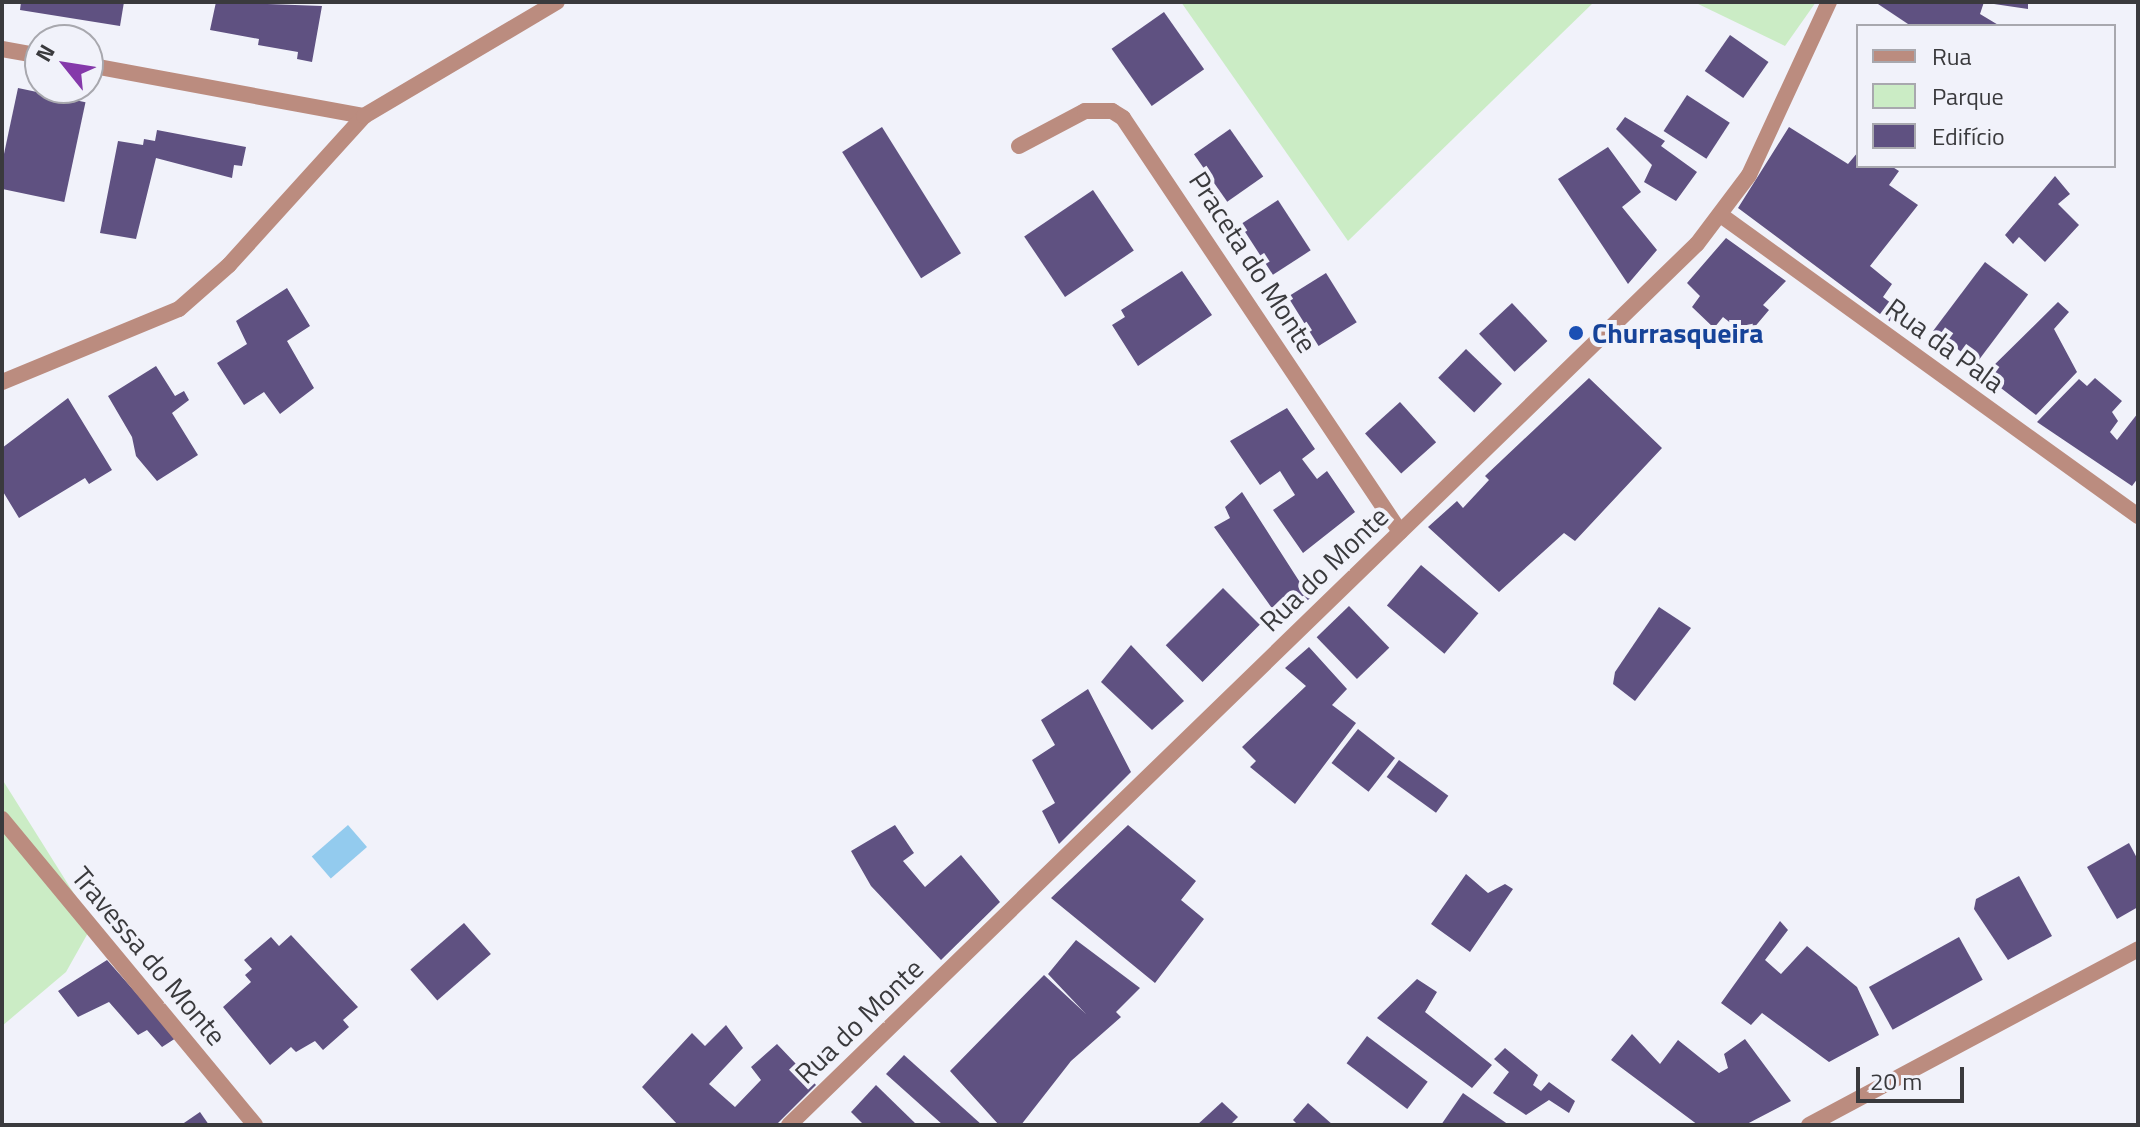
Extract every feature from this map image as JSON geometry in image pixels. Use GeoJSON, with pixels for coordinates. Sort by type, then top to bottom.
{"type":"FeatureCollection","features":[{"type":"Feature","properties":{"kind":"street"},"geometry":{"type":"LineString","coordinates":[[2,382],[179,309],[229,265],[364,116],[557,2]]}},
{"type":"Feature","properties":{"kind":"street","name":"Rua do Monte"},"geometry":{"type":"LineString","coordinates":[[789,1125],[1722,216],[1774,127],[1829,2]]}},
{"type":"Feature","properties":{"kind":"street"},"geometry":{"type":"LineString","coordinates":[[2,49],[24,53]]}},
{"type":"Feature","properties":{"kind":"street"},"geometry":{"type":"LineString","coordinates":[[104,68],[364,116]]}},
{"type":"Feature","properties":{"kind":"street","name":"Praceta do Monte"},"geometry":{"type":"LineString","coordinates":[[1019,146],[1085,111],[1112,111],[1123,118],[1400,532]]}},
{"type":"Feature","properties":{"kind":"street","name":"Rua da Pala"},"geometry":{"type":"LineString","coordinates":[[1722,216],[2138,516]]}},
{"type":"Feature","properties":{"kind":"street","name":"Travessa do Monte"},"geometry":{"type":"LineString","coordinates":[[2,819],[255,1125]]}},
{"type":"Feature","properties":{"kind":"street"},"geometry":{"type":"LineString","coordinates":[[1809,1125],[2138,949]]}},
{"type":"Feature","properties":{"kind":"green space"},"geometry":{"type":"Polygon","coordinates":[[[1181,2],[1594,2],[1348,241],[1181,2]]]}},
{"type":"Feature","properties":{"kind":"green space"},"geometry":{"type":"Polygon","coordinates":[[[1694,2],[1816,2],[1785,46],[1694,2]]]}},
{"type":"Feature","properties":{"kind":"green space"},"geometry":{"type":"Polygon","coordinates":[[[2,779],[93,924],[66,972],[2,1026],[2,779]]]}},
{"type":"Feature","properties":{"kind":"water"},"geometry":{"type":"Polygon","coordinates":[[[348,825],[367,847],[331,878],[312,856],[348,825]]]}},
{"type":"Feature","properties":{"kind":"building"},"geometry":{"type":"Polygon","coordinates":[[[21,2],[124,2],[120,26],[20,10],[21,2]]]}},
{"type":"Feature","properties":{"kind":"building"},"geometry":{"type":"Polygon","coordinates":[[[216,2],[322,6],[312,62],[297,59],[298,52],[258,45],[259,39],[210,30],[216,2]]]}},
{"type":"Feature","properties":{"kind":"building"},"geometry":{"type":"Polygon","coordinates":[[[1875,2],[1984,2],[1980,14],[1997,24],[1908,24],[1875,2]]]}},
{"type":"Feature","properties":{"kind":"building"},"geometry":{"type":"Polygon","coordinates":[[[2028,2],[2028,9],[1994,4],[2028,2]]]}},
{"type":"Feature","properties":{"kind":"building"},"geometry":{"type":"Polygon","coordinates":[[[1164,12],[1204,69],[1152,106],[1112,49],[1164,12]]]}},
{"type":"Feature","properties":{"kind":"building"},"geometry":{"type":"Polygon","coordinates":[[[1730,35],[1769,62],[1743,98],[1705,71],[1730,35]]]}},
{"type":"Feature","properties":{"kind":"building"},"geometry":{"type":"Polygon","coordinates":[[[18,88],[24,89],[24,104],[85,104],[64,202],[2,189],[2,163],[18,88]]]}},
{"type":"Feature","properties":{"kind":"building"},"geometry":{"type":"Polygon","coordinates":[[[1687,95],[1730,123],[1706,159],[1664,131],[1687,95]]]}},
{"type":"Feature","properties":{"kind":"building"},"geometry":{"type":"Polygon","coordinates":[[[1625,117],[1665,141],[1661,146],[1697,172],[1676,201],[1644,182],[1652,165],[1616,129],[1625,117]]]}},
{"type":"Feature","properties":{"kind":"building"},"geometry":{"type":"Polygon","coordinates":[[[882,127],[961,253],[921,278],[842,152],[882,127]]]}},
{"type":"Feature","properties":{"kind":"building"},"geometry":{"type":"Polygon","coordinates":[[[1789,127],[1848,164],[1856,154],[1856,168],[1894,168],[1899,171],[1889,185],[1918,205],[1870,266],[1892,284],[1883,297],[1905,314],[1896,326],[1738,208],[1789,127]]]}},
{"type":"Feature","properties":{"kind":"building"},"geometry":{"type":"Polygon","coordinates":[[[1230,129],[1263,177],[1227,202],[1194,154],[1230,129]]]}},
{"type":"Feature","properties":{"kind":"building"},"geometry":{"type":"Polygon","coordinates":[[[157,130],[246,147],[242,166],[234,165],[232,178],[156,158],[136,239],[100,233],[118,141],[143,145],[144,139],[155,141],[157,130]]]}},
{"type":"Feature","properties":{"kind":"building"},"geometry":{"type":"Polygon","coordinates":[[[1608,147],[1641,192],[1622,207],[1657,250],[1628,284],[1558,179],[1608,147]]]}},
{"type":"Feature","properties":{"kind":"building"},"geometry":{"type":"Polygon","coordinates":[[[2055,176],[2070,194],[2058,204],[2079,225],[2045,262],[2019,237],[2013,244],[2005,235],[2055,176]]]}},
{"type":"Feature","properties":{"kind":"building"},"geometry":{"type":"Polygon","coordinates":[[[1093,190],[1134,251],[1065,297],[1024,236],[1093,190]]]}},
{"type":"Feature","properties":{"kind":"building"},"geometry":{"type":"Polygon","coordinates":[[[1278,200],[1311,250],[1273,275],[1240,225],[1278,200]]]}},
{"type":"Feature","properties":{"kind":"building"},"geometry":{"type":"Polygon","coordinates":[[[1726,238],[1786,281],[1763,305],[1769,310],[1747,336],[1723,317],[1714,328],[1692,307],[1700,296],[1687,283],[1726,238]]]}},
{"type":"Feature","properties":{"kind":"building"},"geometry":{"type":"Polygon","coordinates":[[[1985,262],[2028,294],[1976,363],[1933,331],[1985,262]]]}},
{"type":"Feature","properties":{"kind":"building"},"geometry":{"type":"Polygon","coordinates":[[[1182,271],[1212,315],[1138,366],[1112,325],[1125,317],[1121,310],[1182,271]]]}},
{"type":"Feature","properties":{"kind":"building"},"geometry":{"type":"Polygon","coordinates":[[[1326,273],[1357,322],[1319,346],[1288,297],[1326,273]]]}},
{"type":"Feature","properties":{"kind":"building"},"geometry":{"type":"Polygon","coordinates":[[[287,288],[310,326],[287,341],[314,388],[280,414],[264,392],[244,405],[217,363],[247,344],[236,321],[287,288]]]}},
{"type":"Feature","properties":{"kind":"building"},"geometry":{"type":"Polygon","coordinates":[[[2058,302],[2069,312],[2054,329],[2077,372],[2036,415],[1984,375],[2058,302]]]}},
{"type":"Feature","properties":{"kind":"building"},"geometry":{"type":"Polygon","coordinates":[[[1512,303],[1547,341],[1515,372],[1479,334],[1512,303]]]}},
{"type":"Feature","properties":{"kind":"building"},"geometry":{"type":"Polygon","coordinates":[[[1466,349],[1502,384],[1474,413],[1438,378],[1466,349]]]}},
{"type":"Feature","properties":{"kind":"building"},"geometry":{"type":"Polygon","coordinates":[[[156,366],[175,396],[184,391],[189,400],[172,413],[198,455],[157,481],[136,456],[132,437],[108,396],[156,366]]]}},
{"type":"Feature","properties":{"kind":"building"},"geometry":{"type":"Polygon","coordinates":[[[1589,378],[1662,448],[1575,541],[1564,533],[1499,592],[1428,527],[1457,501],[1463,508],[1489,480],[1485,476],[1589,378]]]}},
{"type":"Feature","properties":{"kind":"building"},"geometry":{"type":"Polygon","coordinates":[[[2095,378],[2122,401],[2112,412],[2118,421],[2110,432],[2117,440],[2138,413],[2138,478],[2132,486],[2037,422],[2079,379],[2087,386],[2095,378]]]}},
{"type":"Feature","properties":{"kind":"building"},"geometry":{"type":"Polygon","coordinates":[[[68,398],[112,470],[89,484],[85,478],[19,518],[2,490],[2,448],[68,398]]]}},
{"type":"Feature","properties":{"kind":"building"},"geometry":{"type":"Polygon","coordinates":[[[1400,402],[1436,442],[1401,474],[1365,433],[1400,402]]]}},
{"type":"Feature","properties":{"kind":"building"},"geometry":{"type":"Polygon","coordinates":[[[1287,408],[1315,449],[1302,459],[1317,479],[1327,471],[1355,512],[1303,553],[1273,510],[1295,495],[1280,471],[1260,485],[1230,441],[1287,408]]]}},
{"type":"Feature","properties":{"kind":"building"},"geometry":{"type":"Polygon","coordinates":[[[1242,492],[1310,598],[1284,625],[1214,527],[1230,518],[1225,507],[1242,492]]]}},
{"type":"Feature","properties":{"kind":"building"},"geometry":{"type":"Polygon","coordinates":[[[1421,565],[1478,613],[1444,654],[1387,606],[1421,565]]]}},
{"type":"Feature","properties":{"kind":"building"},"geometry":{"type":"Polygon","coordinates":[[[1223,588],[1260,625],[1202,682],[1166,645],[1223,588]]]}},
{"type":"Feature","properties":{"kind":"building"},"geometry":{"type":"Polygon","coordinates":[[[1349,606],[1389,648],[1357,679],[1317,637],[1349,606]]]}},
{"type":"Feature","properties":{"kind":"building"},"geometry":{"type":"Polygon","coordinates":[[[1659,607],[1691,628],[1635,701],[1613,684],[1615,672],[1659,607]]]}},
{"type":"Feature","properties":{"kind":"building"},"geometry":{"type":"Polygon","coordinates":[[[1131,645],[1184,701],[1152,730],[1101,682],[1131,645]]]}},
{"type":"Feature","properties":{"kind":"building"},"geometry":{"type":"Polygon","coordinates":[[[1309,647],[1347,689],[1332,705],[1356,723],[1295,804],[1250,767],[1256,761],[1242,747],[1306,686],[1285,668],[1309,647]]]}},
{"type":"Feature","properties":{"kind":"building"},"geometry":{"type":"Polygon","coordinates":[[[1088,689],[1131,772],[1059,844],[1042,811],[1055,803],[1032,760],[1055,745],[1041,720],[1088,689]]]}},
{"type":"Feature","properties":{"kind":"building"},"geometry":{"type":"Polygon","coordinates":[[[1358,729],[1395,758],[1369,792],[1332,763],[1358,729]]]}},
{"type":"Feature","properties":{"kind":"building"},"geometry":{"type":"Polygon","coordinates":[[[1399,760],[1448,796],[1436,813],[1387,777],[1399,760]]]}},
{"type":"Feature","properties":{"kind":"building"},"geometry":{"type":"Polygon","coordinates":[[[895,825],[914,853],[903,861],[925,887],[961,855],[1000,902],[941,960],[871,886],[851,851],[895,825]]]}},
{"type":"Feature","properties":{"kind":"building"},"geometry":{"type":"Polygon","coordinates":[[[1128,825],[1196,881],[1181,900],[1204,919],[1155,983],[1051,898],[1128,825]]]}},
{"type":"Feature","properties":{"kind":"building"},"geometry":{"type":"Polygon","coordinates":[[[2129,843],[2138,860],[2138,907],[2117,919],[2087,867],[2129,843]]]}},
{"type":"Feature","properties":{"kind":"building"},"geometry":{"type":"Polygon","coordinates":[[[1466,874],[1488,893],[1505,884],[1513,889],[1470,952],[1431,924],[1466,874]]]}},
{"type":"Feature","properties":{"kind":"building"},"geometry":{"type":"Polygon","coordinates":[[[2019,876],[2052,936],[2008,960],[1974,909],[1976,899],[2019,876]]]}},
{"type":"Feature","properties":{"kind":"building"},"geometry":{"type":"Polygon","coordinates":[[[1780,921],[1788,930],[1765,960],[1781,974],[1807,946],[1857,987],[1879,1035],[1829,1062],[1762,1013],[1751,1025],[1721,1003],[1780,921]]]}},
{"type":"Feature","properties":{"kind":"building"},"geometry":{"type":"Polygon","coordinates":[[[464,923],[491,954],[437,1001],[410,970],[464,923]]]}},
{"type":"Feature","properties":{"kind":"building"},"geometry":{"type":"Polygon","coordinates":[[[291,935],[358,1007],[343,1020],[349,1027],[323,1050],[315,1041],[296,1052],[291,1047],[270,1065],[223,1007],[251,982],[245,975],[252,969],[244,960],[271,937],[279,946],[291,935]]]}},
{"type":"Feature","properties":{"kind":"building"},"geometry":{"type":"Polygon","coordinates":[[[1959,937],[1983,980],[1893,1030],[1869,987],[1959,937]]]}},
{"type":"Feature","properties":{"kind":"building"},"geometry":{"type":"Polygon","coordinates":[[[1076,940],[1140,988],[1116,1012],[1121,1017],[1071,1061],[1021,1125],[999,1125],[950,1071],[1044,975],[1086,1014],[1048,974],[1076,940]]]}},
{"type":"Feature","properties":{"kind":"building"},"geometry":{"type":"Polygon","coordinates":[[[107,960],[176,1038],[162,1047],[147,1030],[138,1035],[109,1002],[78,1017],[58,991],[107,960]]]}},
{"type":"Feature","properties":{"kind":"building"},"geometry":{"type":"Polygon","coordinates":[[[1417,979],[1437,992],[1425,1012],[1492,1065],[1472,1088],[1377,1018],[1417,979]]]}},
{"type":"Feature","properties":{"kind":"building"},"geometry":{"type":"Polygon","coordinates":[[[726,1025],[743,1048],[709,1084],[735,1107],[761,1080],[751,1067],[777,1044],[816,1085],[776,1125],[678,1125],[642,1087],[692,1033],[705,1046],[726,1025]]]}},
{"type":"Feature","properties":{"kind":"building"},"geometry":{"type":"Polygon","coordinates":[[[1632,1034],[1660,1064],[1678,1040],[1719,1073],[1728,1068],[1724,1054],[1745,1039],[1791,1101],[1745,1125],[1698,1125],[1611,1060],[1632,1034]]]}},
{"type":"Feature","properties":{"kind":"building"},"geometry":{"type":"Polygon","coordinates":[[[1367,1036],[1428,1082],[1407,1109],[1347,1063],[1367,1036]]]}},
{"type":"Feature","properties":{"kind":"building"},"geometry":{"type":"Polygon","coordinates":[[[1505,1048],[1538,1075],[1533,1085],[1541,1091],[1549,1082],[1575,1101],[1569,1113],[1549,1100],[1526,1115],[1493,1093],[1509,1072],[1494,1059],[1505,1048]]]}},
{"type":"Feature","properties":{"kind":"building"},"geometry":{"type":"Polygon","coordinates":[[[904,1055],[982,1125],[943,1125],[886,1074],[904,1055]]]}},
{"type":"Feature","properties":{"kind":"building"},"geometry":{"type":"Polygon","coordinates":[[[876,1085],[917,1125],[864,1125],[851,1112],[876,1085]]]}},
{"type":"Feature","properties":{"kind":"building"},"geometry":{"type":"Polygon","coordinates":[[[1463,1093],[1509,1125],[1441,1125],[1463,1093]]]}},
{"type":"Feature","properties":{"kind":"building"},"geometry":{"type":"Polygon","coordinates":[[[1222,1102],[1238,1117],[1230,1125],[1197,1125],[1222,1102]]]}},
{"type":"Feature","properties":{"kind":"building"},"geometry":{"type":"Polygon","coordinates":[[[1308,1103],[1333,1125],[1298,1125],[1293,1120],[1308,1103]]]}},
{"type":"Feature","properties":{"kind":"building"},"geometry":{"type":"Polygon","coordinates":[[[200,1112],[209,1125],[181,1125],[200,1112]]]}},
{"type":"Feature","properties":{"kind":"place","name":"Churrasqueira"},"geometry":{"type":"Point","coordinates":[1576,333]}}]}
